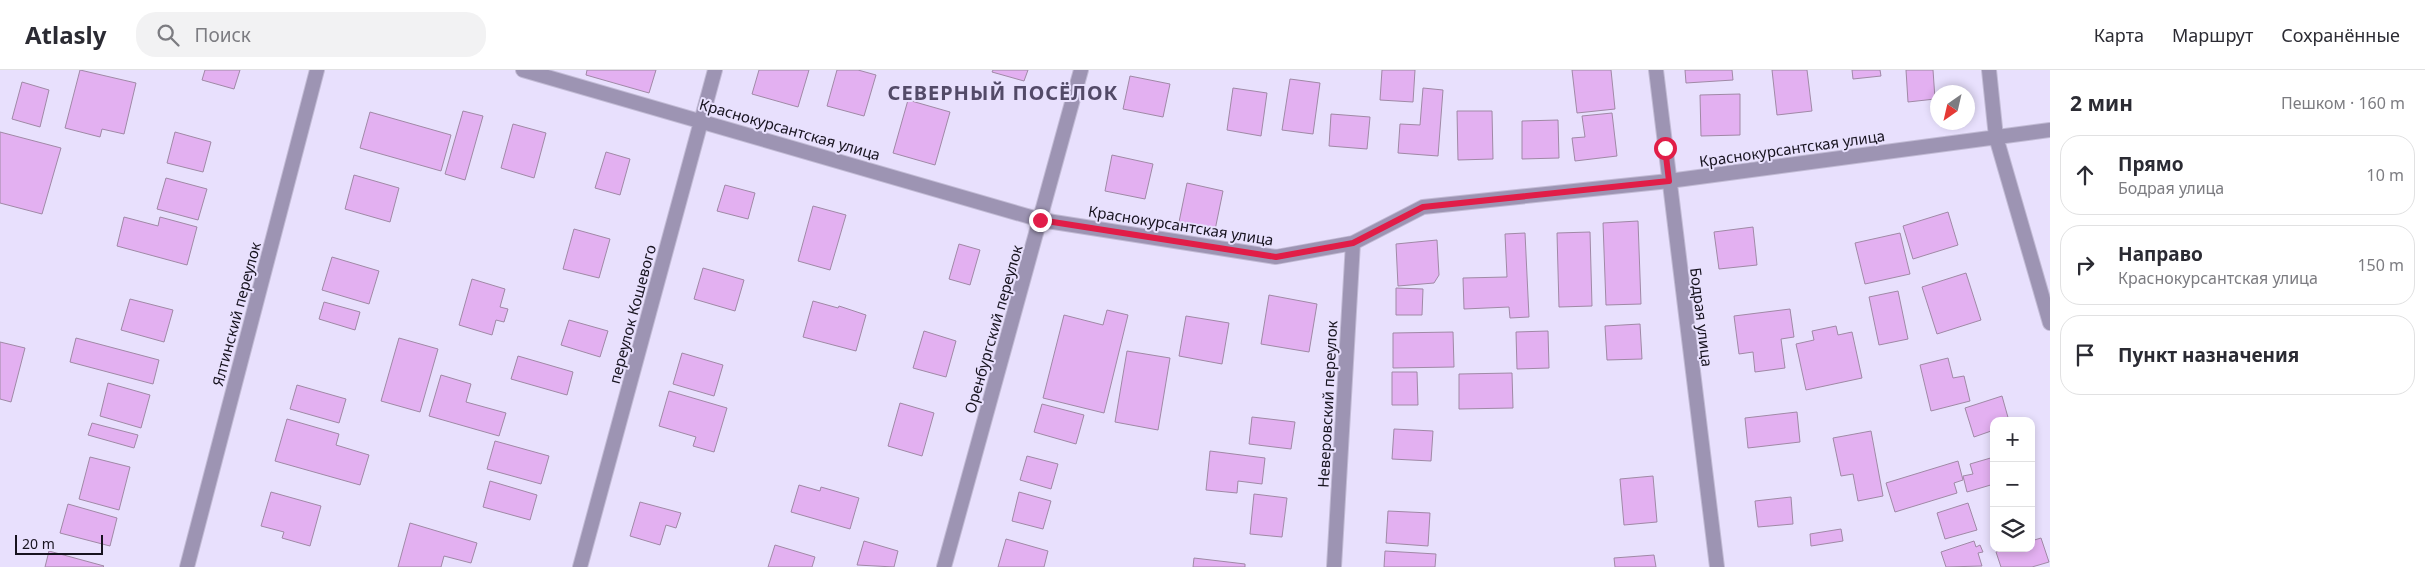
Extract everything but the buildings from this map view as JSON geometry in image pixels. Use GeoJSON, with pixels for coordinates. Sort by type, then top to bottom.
{"type":"FeatureCollection","features":[{"type":"Feature","properties":{"kind":"street","name":"Ялтинский переулок"},"geometry":{"type":"LineString","coordinates":[[187,567],[317,70]]}},
{"type":"Feature","properties":{"kind":"street","name":"Краснокурсантская улица"},"geometry":{"type":"LineString","coordinates":[[523,70],[702,120],[1040,220],[1276,257],[1353,243],[1423,207],[1669,181],[2050,130]]}},
{"type":"Feature","properties":{"kind":"street","name":"переулок Кошевого"},"geometry":{"type":"LineString","coordinates":[[580,567],[716,70]]}},
{"type":"Feature","properties":{"kind":"street","name":"Оренбургский переулок"},"geometry":{"type":"LineString","coordinates":[[944,567],[1081,70]]}},
{"type":"Feature","properties":{"kind":"street","name":"Бодрая улица"},"geometry":{"type":"LineString","coordinates":[[1656,70],[1717,567]]}},
{"type":"Feature","properties":{"kind":"street"},"geometry":{"type":"LineString","coordinates":[[1989,70],[1996,137],[2050,323]]}},
{"type":"Feature","properties":{"kind":"street","name":"Неверовский переулок"},"geometry":{"type":"LineString","coordinates":[[1334,567],[1353,243]]}},
{"type":"Feature","properties":{"kind":"district","name":"СЕВЕРНЫЙ ПОСЁЛОК"},"geometry":{"type":"Point","coordinates":[1003,92]}},
{"type":"Feature","properties":{"kind":"route"},"geometry":{"type":"LineString","coordinates":[[1040,220],[1276,257],[1353,243],[1423,207],[1669,181],[1665,148]]}}]}
